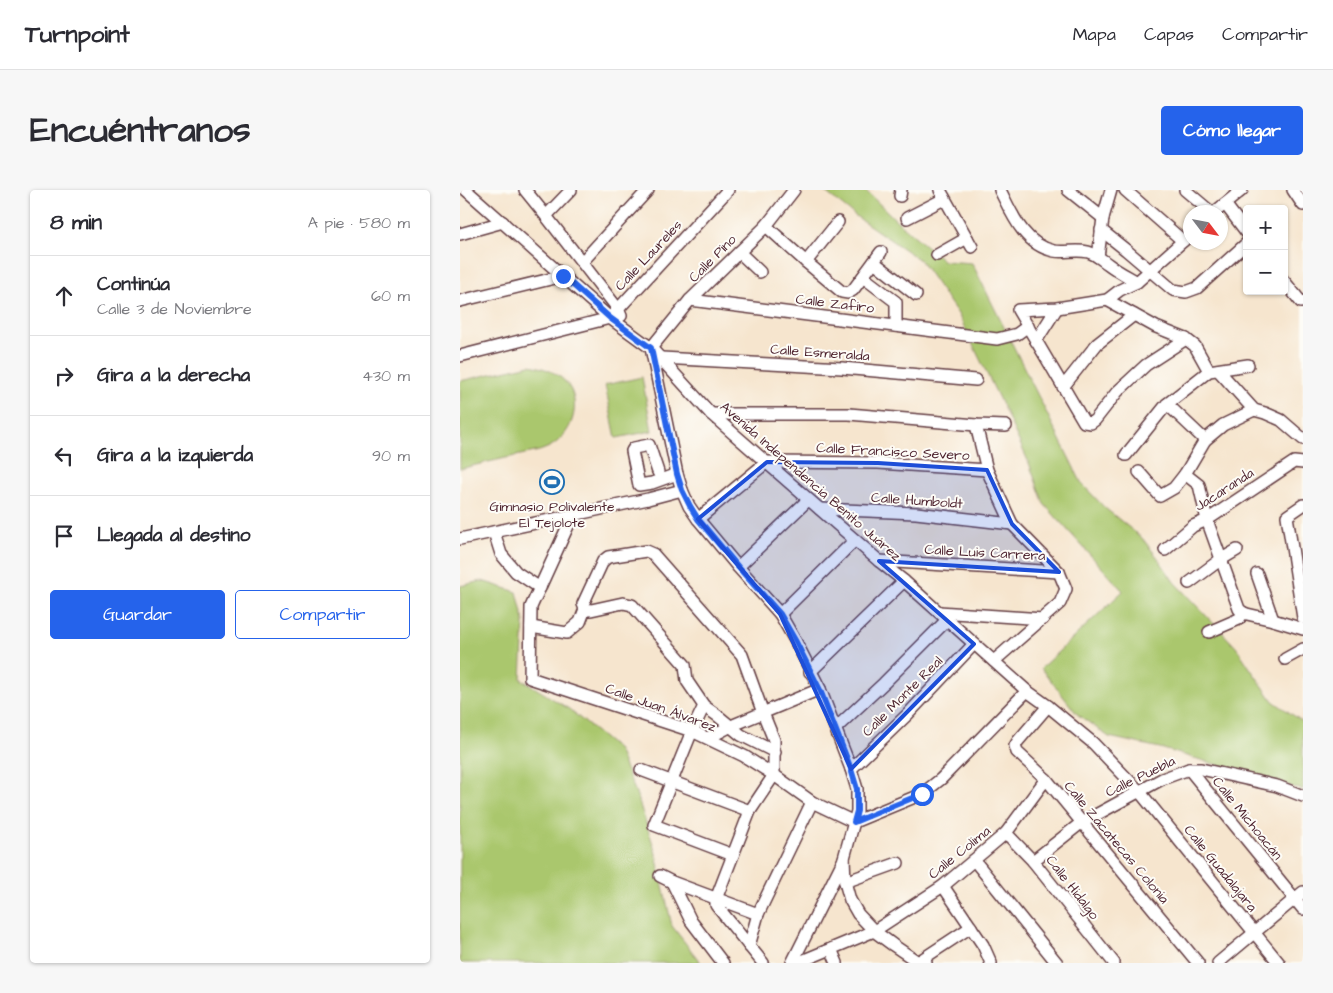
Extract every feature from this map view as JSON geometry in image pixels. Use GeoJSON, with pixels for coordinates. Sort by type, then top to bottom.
{"type":"FeatureCollection","features":[{"type":"Feature","properties":{"kind":"street","name":"Avenida Independencia Benito Juárez"},"geometry":{"type":"LineString","coordinates":[[466,190],[610,318],[651,348],[711,414],[808,500],[904,581],[1027,691],[1093,743],[1139,791]]}},
{"type":"Feature","properties":{"kind":"street"},"geometry":{"type":"LineString","coordinates":[[524,190],[618,309],[626,329]]}},
{"type":"Feature","properties":{"kind":"street"},"geometry":{"type":"LineString","coordinates":[[546,216],[571,190]]}},
{"type":"Feature","properties":{"kind":"street"},"geometry":{"type":"LineString","coordinates":[[582,262],[648,190]]}},
{"type":"Feature","properties":{"kind":"street","name":"Calle Laureles"},"geometry":{"type":"LineString","coordinates":[[610,318],[728,190]]}},
{"type":"Feature","properties":{"kind":"street","name":"Calle Pino"},"geometry":{"type":"LineString","coordinates":[[651,348],[690,300],[766,226],[794,190]]}},
{"type":"Feature","properties":{"kind":"street"},"geometry":{"type":"LineString","coordinates":[[1000,190],[1013,216],[1026,235],[1035,243],[1053,251],[1089,252],[1137,282]]}},
{"type":"Feature","properties":{"kind":"street"},"geometry":{"type":"LineString","coordinates":[[1068,190],[1103,218]]}},
{"type":"Feature","properties":{"kind":"street"},"geometry":{"type":"LineString","coordinates":[[1098,257],[1103,218],[1111,190]]}},
{"type":"Feature","properties":{"kind":"street"},"geometry":{"type":"LineString","coordinates":[[1125,190],[1183,234]]}},
{"type":"Feature","properties":{"kind":"street"},"geometry":{"type":"LineString","coordinates":[[1185,190],[1202,205]]}},
{"type":"Feature","properties":{"kind":"street"},"geometry":{"type":"LineString","coordinates":[[1242,190],[1225,204],[1243,228]]}},
{"type":"Feature","properties":{"kind":"street"},"geometry":{"type":"LineString","coordinates":[[1293,190],[1303,206]]}},
{"type":"Feature","properties":{"kind":"street"},"geometry":{"type":"LineString","coordinates":[[907,218],[942,194],[969,243],[937,255]]}},
{"type":"Feature","properties":{"kind":"street"},"geometry":{"type":"LineString","coordinates":[[460,234],[503,222]]}},
{"type":"Feature","properties":{"kind":"street"},"geometry":{"type":"LineString","coordinates":[[806,262],[838,222]]}},
{"type":"Feature","properties":{"kind":"street"},"geometry":{"type":"LineString","coordinates":[[766,226],[842,292],[848,293],[854,290],[882,252]]}},
{"type":"Feature","properties":{"kind":"street"},"geometry":{"type":"LineString","coordinates":[[1101,230],[1173,290],[1186,292],[1197,288],[1243,247]]}},
{"type":"Feature","properties":{"kind":"street"},"geometry":{"type":"LineString","coordinates":[[1183,241],[1137,282],[1120,290],[1107,300],[1057,308],[1018,310],[1084,422],[1091,423],[1095,420],[1117,392],[1146,365],[1186,339]]}},
{"type":"Feature","properties":{"kind":"street"},"geometry":{"type":"LineString","coordinates":[[739,252],[760,272]]}},
{"type":"Feature","properties":{"kind":"street"},"geometry":{"type":"LineString","coordinates":[[874,262],[916,295]]}},
{"type":"Feature","properties":{"kind":"street"},"geometry":{"type":"LineString","coordinates":[[460,301],[563,276]]}},
{"type":"Feature","properties":{"kind":"street"},"geometry":{"type":"LineString","coordinates":[[863,277],[896,302],[896,326]]}},
{"type":"Feature","properties":{"kind":"street"},"geometry":{"type":"LineString","coordinates":[[1288,286],[1301,302]]}},
{"type":"Feature","properties":{"kind":"street","name":"Calle Zafiro"},"geometry":{"type":"LineString","coordinates":[[690,300],[998,339],[1017,334],[1028,326]]}},
{"type":"Feature","properties":{"kind":"street"},"geometry":{"type":"LineString","coordinates":[[1107,300],[1156,327],[1186,339],[1195,346],[1214,370],[1254,410],[1281,420],[1303,439]]}},
{"type":"Feature","properties":{"kind":"street"},"geometry":{"type":"LineString","coordinates":[[1036,341],[1057,308]]}},
{"type":"Feature","properties":{"kind":"street"},"geometry":{"type":"LineString","coordinates":[[1064,387],[1097,344],[1134,315]]}},
{"type":"Feature","properties":{"kind":"street"},"geometry":{"type":"LineString","coordinates":[[460,356],[610,318]]}},
{"type":"Feature","properties":{"kind":"street"},"geometry":{"type":"LineString","coordinates":[[651,348],[682,490],[698,519],[780,614],[820,690],[836,728],[857,789],[857,811],[844,858],[792,963]]}},
{"type":"Feature","properties":{"kind":"street","name":"Calle Esmeralda"},"geometry":{"type":"LineString","coordinates":[[662,358],[842,368],[976,380]]}},
{"type":"Feature","properties":{"kind":"street"},"geometry":{"type":"LineString","coordinates":[[1126,455],[1167,404],[1214,370],[1248,365]]}},
{"type":"Feature","properties":{"kind":"street"},"geometry":{"type":"LineString","coordinates":[[1167,404],[1206,440]]}},
{"type":"Feature","properties":{"kind":"street"},"geometry":{"type":"LineString","coordinates":[[1139,472],[1160,496],[1174,488],[1206,440],[1223,425],[1254,410]]}},
{"type":"Feature","properties":{"kind":"street"},"geometry":{"type":"LineString","coordinates":[[711,414],[849,414],[1006,426]]}},
{"type":"Feature","properties":{"kind":"street"},"geometry":{"type":"LineString","coordinates":[[976,425],[987,470],[1012,524],[1059,572],[1066,589],[1060,603],[994,662]]}},
{"type":"Feature","properties":{"kind":"street"},"geometry":{"type":"LineString","coordinates":[[658,472],[650,445],[634,448],[632,452],[639,485],[652,483],[677,474]]}},
{"type":"Feature","properties":{"kind":"street"},"geometry":{"type":"LineString","coordinates":[[698,519],[767,462]]}},
{"type":"Feature","properties":{"kind":"street","name":"Calle Francisco Severo"},"geometry":{"type":"LineString","coordinates":[[767,462],[878,463],[987,470]]}},
{"type":"Feature","properties":{"kind":"street","name":"Jacaranda"},"geometry":{"type":"LineString","coordinates":[[1165,550],[1193,526],[1206,520],[1294,462],[1303,463]]}},
{"type":"Feature","properties":{"kind":"street"},"geometry":{"type":"LineString","coordinates":[[1185,474],[1199,485],[1206,520],[1220,560],[1242,612],[1303,629]]}},
{"type":"Feature","properties":{"kind":"street"},"geometry":{"type":"LineString","coordinates":[[460,539],[682,490]]}},
{"type":"Feature","properties":{"kind":"street"},"geometry":{"type":"LineString","coordinates":[[738,567],[808,500]]}},
{"type":"Feature","properties":{"kind":"street"},"geometry":{"type":"LineString","coordinates":[[1303,505],[1287,516],[1303,618]]}},
{"type":"Feature","properties":{"kind":"street","name":"Calle Humboldt"},"geometry":{"type":"LineString","coordinates":[[820,509],[916,514],[1012,524]]}},
{"type":"Feature","properties":{"kind":"street"},"geometry":{"type":"LineString","coordinates":[[573,515],[531,607],[531,627],[567,633],[580,622],[585,609],[583,604],[603,561],[608,557],[646,551],[653,554],[742,655],[774,740],[774,775],[750,811],[732,855],[716,900],[716,906],[762,963]]}},
{"type":"Feature","properties":{"kind":"street"},"geometry":{"type":"LineString","coordinates":[[494,532],[501,554],[516,572],[540,588]]}},
{"type":"Feature","properties":{"kind":"street"},"geometry":{"type":"LineString","coordinates":[[780,614],[855,540]]}},
{"type":"Feature","properties":{"kind":"street"},"geometry":{"type":"LineString","coordinates":[[1189,583],[1237,550]]}},
{"type":"Feature","properties":{"kind":"street","name":"Calle Luis Carrera"},"geometry":{"type":"LineString","coordinates":[[879,561],[1059,572]]}},
{"type":"Feature","properties":{"kind":"street"},"geometry":{"type":"LineString","coordinates":[[1257,574],[1273,620]]}},
{"type":"Feature","properties":{"kind":"street"},"geometry":{"type":"LineString","coordinates":[[810,672],[904,581]]}},
{"type":"Feature","properties":{"kind":"street"},"geometry":{"type":"LineString","coordinates":[[585,609],[591,610],[624,603],[632,605],[685,665],[687,680],[704,706],[741,735],[775,752]]}},
{"type":"Feature","properties":{"kind":"street"},"geometry":{"type":"LineString","coordinates":[[1209,632],[1239,619],[1242,612]]}},
{"type":"Feature","properties":{"kind":"street"},"geometry":{"type":"LineString","coordinates":[[836,728],[884,683],[943,616],[1043,619]]}},
{"type":"Feature","properties":{"kind":"street","name":"Calle Juan Álvarez"},"geometry":{"type":"LineString","coordinates":[[531,627],[530,678],[692,731],[708,738],[744,756],[812,802],[854,822]]}},
{"type":"Feature","properties":{"kind":"street","name":"Calle Monte Real"},"geometry":{"type":"LineString","coordinates":[[851,769],[908,714],[974,644]]}},
{"type":"Feature","properties":{"kind":"street"},"geometry":{"type":"LineString","coordinates":[[1285,659],[1303,648]]}},
{"type":"Feature","properties":{"kind":"street"},"geometry":{"type":"LineString","coordinates":[[708,738],[731,726],[820,690]]}},
{"type":"Feature","properties":{"kind":"street"},"geometry":{"type":"LineString","coordinates":[[854,822],[922,794],[941,779],[1027,691]]}},
{"type":"Feature","properties":{"kind":"street"},"geometry":{"type":"LineString","coordinates":[[704,706],[654,825],[732,855]]}},
{"type":"Feature","properties":{"kind":"street","name":"Calle Zacatecas Colonia"},"geometry":{"type":"LineString","coordinates":[[1048,706],[1018,741],[1015,746],[1017,752],[1046,779],[1198,963]]}},
{"type":"Feature","properties":{"kind":"street","name":"Calle Puebla"},"geometry":{"type":"LineString","coordinates":[[1033,861],[1081,822],[1162,779],[1189,770],[1201,769],[1268,784],[1303,796]]}},
{"type":"Feature","properties":{"kind":"street"},"geometry":{"type":"LineString","coordinates":[[641,770],[750,811]]}},
{"type":"Feature","properties":{"kind":"street","name":"Calle Michoacán"},"geometry":{"type":"LineString","coordinates":[[1189,770],[1299,896],[1303,909]]}},
{"type":"Feature","properties":{"kind":"street","name":"Calle Colima"},"geometry":{"type":"LineString","coordinates":[[797,963],[874,931],[943,886],[1006,833],[1046,779]]}},
{"type":"Feature","properties":{"kind":"street","name":"Calle Guadalajara"},"geometry":{"type":"LineString","coordinates":[[1139,791],[1279,963]]}},
{"type":"Feature","properties":{"kind":"street"},"geometry":{"type":"LineString","coordinates":[[749,946],[758,914],[812,802]]}},
{"type":"Feature","properties":{"kind":"street","name":"Calle Hidalgo"},"geometry":{"type":"LineString","coordinates":[[1006,833],[1033,861],[1114,963]]}},
{"type":"Feature","properties":{"kind":"street"},"geometry":{"type":"LineString","coordinates":[[844,858],[845,882],[850,900],[858,914],[874,931],[922,963],[971,927]]}},
{"type":"Feature","properties":{"kind":"street"},"geometry":{"type":"LineString","coordinates":[[974,860],[1057,963]]}},
{"type":"Feature","properties":{"kind":"street"},"geometry":{"type":"LineString","coordinates":[[845,882],[898,862]]}},
{"type":"Feature","properties":{"kind":"street"},"geometry":{"type":"LineString","coordinates":[[660,876],[716,900],[758,914]]}},
{"type":"Feature","properties":{"kind":"street"},"geometry":{"type":"LineString","coordinates":[[672,882],[691,921],[723,963]]}},
{"type":"Feature","properties":{"kind":"street"},"geometry":{"type":"LineString","coordinates":[[943,886],[983,944],[991,963]]}},
{"type":"Feature","properties":{"kind":"street"},"geometry":{"type":"LineString","coordinates":[[1218,963],[1299,896]]}},
{"type":"Feature","properties":{"kind":"street"},"geometry":{"type":"LineString","coordinates":[[830,949],[837,963]]}},
{"type":"Feature","properties":{"kind":"highlighted area"},"geometry":{"type":"Polygon","coordinates":[[[767,462],[878,463],[987,470],[1012,524],[1059,572],[879,561],[974,644],[851,769],[780,614],[698,519],[767,462]]]}},
{"type":"Feature","properties":{"kind":"green space"},"geometry":{"type":"Polygon","coordinates":[[[823,190],[865,190],[897,221],[944,261],[972,263],[1082,484],[1105,508],[1142,538],[1174,582],[1236,647],[1273,701],[1303,722],[1303,790],[1160,748],[1109,737],[1077,714],[1041,668],[1123,591],[1044,504],[1029,463],[958,314],[920,260],[857,217],[823,190]]]}},
{"type":"Feature","properties":{"kind":"green space"},"geometry":{"type":"Polygon","coordinates":[[[530,365],[554,373],[568,384],[574,398],[571,424],[561,438],[544,449],[460,469],[460,381],[530,365]]]}},
{"type":"Feature","properties":{"kind":"green space"},"geometry":{"type":"Polygon","coordinates":[[[642,377],[652,431],[616,438],[605,385],[642,377]]]}},
{"type":"Feature","properties":{"kind":"green space"},"geometry":{"type":"Polygon","coordinates":[[[482,581],[517,592],[524,621],[521,679],[569,709],[618,750],[636,793],[655,850],[672,926],[701,963],[460,963],[460,586],[482,581]]]}},
{"type":"Feature","properties":{"kind":"place","name":"Gimnasio Polivalente El Tejolote"},"geometry":{"type":"Point","coordinates":[552,482]}},
{"type":"Feature","properties":{"kind":"route"},"geometry":{"type":"LineString","coordinates":[[563,276],[610,318],[651,348],[682,490],[698,519],[780,614],[796,642],[820,690],[851,769],[857,789],[857,811],[854,822],[922,794]]}}]}
